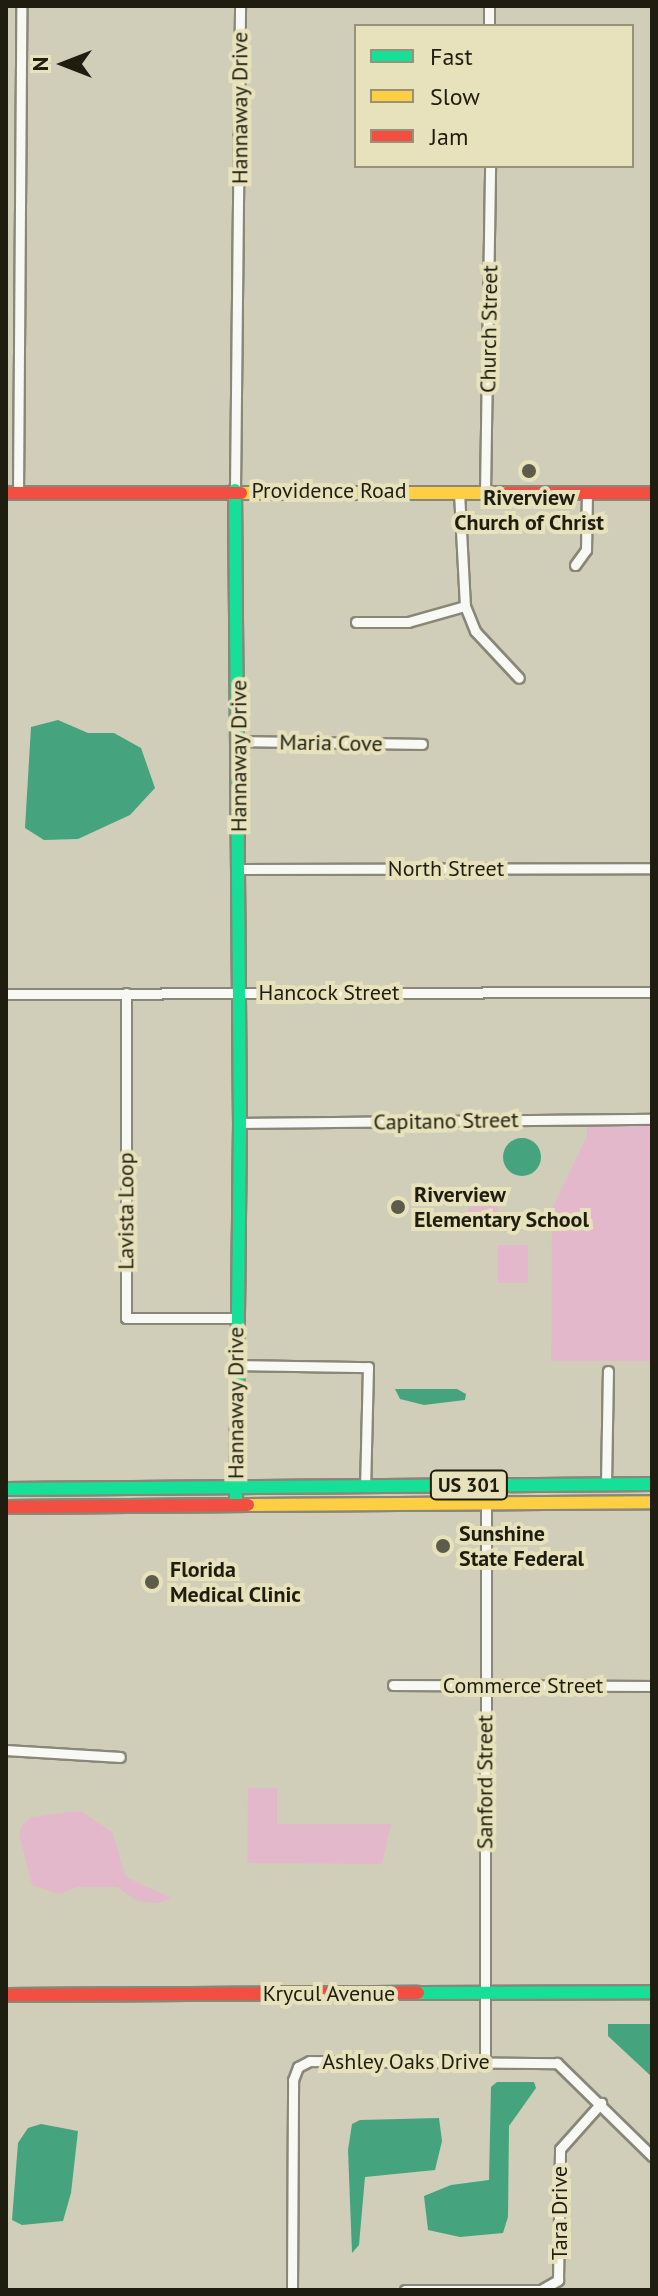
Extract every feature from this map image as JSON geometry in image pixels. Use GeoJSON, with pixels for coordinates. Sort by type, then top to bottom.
{"type":"FeatureCollection","features":[{"type":"Feature","properties":{"kind":"street"},"geometry":{"type":"LineString","coordinates":[[12,493],[21,6]]}},
{"type":"Feature","properties":{"kind":"street","name":"Hannaway Drive"},"geometry":{"type":"LineString","coordinates":[[236,1505],[240,869],[235,490],[240,6]]}},
{"type":"Feature","properties":{"kind":"street","name":"Church Street"},"geometry":{"type":"LineString","coordinates":[[485,492],[490,168]]}},
{"type":"Feature","properties":{"kind":"street","name":"Providence Road"},"geometry":{"type":"LineString","coordinates":[[12,493],[235,490],[652,493]]}},
{"type":"Feature","properties":{"kind":"street"},"geometry":{"type":"LineString","coordinates":[[459,492],[465,606],[475,631],[519,678]]}},
{"type":"Feature","properties":{"kind":"street"},"geometry":{"type":"LineString","coordinates":[[575,565],[586,550],[587,493]]}},
{"type":"Feature","properties":{"kind":"street"},"geometry":{"type":"LineString","coordinates":[[356,622],[408,622],[465,606]]}},
{"type":"Feature","properties":{"kind":"street","name":"Maria Cove"},"geometry":{"type":"LineString","coordinates":[[239,741],[422,744]]}},
{"type":"Feature","properties":{"kind":"street","name":"North Street"},"geometry":{"type":"LineString","coordinates":[[240,869],[652,868]]}},
{"type":"Feature","properties":{"kind":"street","name":"Hancock Street"},"geometry":{"type":"LineString","coordinates":[[6,994],[652,992]]}},
{"type":"Feature","properties":{"kind":"street","name":"Lavista Loop"},"geometry":{"type":"LineString","coordinates":[[126,993],[126,1318],[237,1318]]}},
{"type":"Feature","properties":{"kind":"street","name":"Capitano Street"},"geometry":{"type":"LineString","coordinates":[[240,1123],[652,1119]]}},
{"type":"Feature","properties":{"kind":"street"},"geometry":{"type":"LineString","coordinates":[[237,1365],[368,1367],[365,1486]]}},
{"type":"Feature","properties":{"kind":"street"},"geometry":{"type":"LineString","coordinates":[[486,1503],[501,1494],[570,1492],[599,1484],[608,1371]]}},
{"type":"Feature","properties":{"kind":"street","name":"US 301"},"geometry":{"type":"LineString","coordinates":[[6,1489],[652,1484]]}},
{"type":"Feature","properties":{"kind":"street"},"geometry":{"type":"LineString","coordinates":[[348,1504],[373,1495],[472,1493],[481,1485]]}},
{"type":"Feature","properties":{"kind":"street"},"geometry":{"type":"LineString","coordinates":[[6,1499],[53,1498],[91,1488]]}},
{"type":"Feature","properties":{"kind":"street","name":"US 301"},"geometry":{"type":"LineString","coordinates":[[6,1507],[652,1502]]}},
{"type":"Feature","properties":{"kind":"street","name":"Sanford Street"},"geometry":{"type":"LineString","coordinates":[[485,2061],[486,1503]]}},
{"type":"Feature","properties":{"kind":"street","name":"Commerce Street"},"geometry":{"type":"LineString","coordinates":[[393,1685],[652,1686]]}},
{"type":"Feature","properties":{"kind":"street"},"geometry":{"type":"LineString","coordinates":[[6,1750],[120,1757]]}},
{"type":"Feature","properties":{"kind":"street","name":"Krycul Avenue"},"geometry":{"type":"LineString","coordinates":[[6,1995],[652,1992]]}},
{"type":"Feature","properties":{"kind":"street","name":"Ashley Oaks Drive"},"geometry":{"type":"LineString","coordinates":[[292,2290],[293,2080],[298,2067],[310,2061],[557,2063],[652,2156]]}},
{"type":"Feature","properties":{"kind":"street","name":"Tara Drive"},"geometry":{"type":"LineString","coordinates":[[405,2290],[541,2290],[558,2280],[560,2149],[601,2103]]}},
{"type":"Feature","properties":{"kind":"shaded area"},"geometry":{"type":"Polygon","coordinates":[[[58,720],[88,733],[114,733],[141,748],[155,788],[130,815],[78,839],[44,840],[25,828],[31,727],[58,720]]]}},
{"type":"Feature","properties":{"kind":"shaded area"},"geometry":{"type":"Polygon","coordinates":[[[587,1122],[652,1122],[652,1361],[551,1361],[552,1209],[587,1136],[587,1122]]]}},
{"type":"Feature","properties":{"kind":"shaded area"},"geometry":{"type":"Polygon","coordinates":[[[522,1138],[535,1144],[541,1157],[535,1170],[522,1176],[509,1170],[503,1157],[509,1144],[522,1138]]]}},
{"type":"Feature","properties":{"kind":"shaded area"},"geometry":{"type":"Polygon","coordinates":[[[469,1192],[498,1193],[497,1222],[468,1221],[469,1192]]]}},
{"type":"Feature","properties":{"kind":"shaded area"},"geometry":{"type":"Polygon","coordinates":[[[498,1245],[528,1245],[528,1283],[498,1283],[498,1245]]]}},
{"type":"Feature","properties":{"kind":"shaded area"},"geometry":{"type":"Polygon","coordinates":[[[395,1389],[457,1389],[466,1394],[465,1400],[424,1405],[400,1399],[395,1389]]]}},
{"type":"Feature","properties":{"kind":"shaded area"},"geometry":{"type":"Polygon","coordinates":[[[248,1788],[277,1788],[277,1824],[391,1824],[382,1864],[247,1863],[248,1788]]]}},
{"type":"Feature","properties":{"kind":"shaded area"},"geometry":{"type":"Polygon","coordinates":[[[81,1811],[112,1832],[126,1877],[171,1898],[158,1903],[138,1901],[117,1887],[77,1887],[59,1894],[32,1885],[19,1834],[23,1824],[32,1817],[81,1811]]]}},
{"type":"Feature","properties":{"kind":"shaded area"},"geometry":{"type":"Polygon","coordinates":[[[608,2024],[652,2024],[652,2077],[608,2036],[608,2024]]]}},
{"type":"Feature","properties":{"kind":"shaded area"},"geometry":{"type":"Polygon","coordinates":[[[497,2082],[534,2082],[536,2088],[509,2126],[508,2217],[503,2233],[460,2237],[428,2230],[424,2196],[451,2185],[489,2180],[491,2087],[497,2082]]]}},
{"type":"Feature","properties":{"kind":"shaded area"},"geometry":{"type":"Polygon","coordinates":[[[439,2118],[442,2141],[435,2170],[365,2177],[359,2245],[352,2253],[348,2150],[352,2124],[360,2120],[439,2118]]]}},
{"type":"Feature","properties":{"kind":"shaded area"},"geometry":{"type":"Polygon","coordinates":[[[41,2124],[78,2131],[71,2193],[63,2221],[22,2225],[12,2220],[18,2143],[28,2128],[41,2124]]]}},
{"type":"Feature","properties":{"kind":"traffic: fast"},"geometry":{"type":"LineString","coordinates":[[235,490],[240,1123],[236,1505]]}},
{"type":"Feature","properties":{"kind":"traffic: fast"},"geometry":{"type":"LineString","coordinates":[[6,1489],[652,1484]]}},
{"type":"Feature","properties":{"kind":"traffic: fast"},"geometry":{"type":"LineString","coordinates":[[418,1993],[652,1992]]}},
{"type":"Feature","properties":{"kind":"traffic: slow"},"geometry":{"type":"LineString","coordinates":[[241,493],[506,493]]}},
{"type":"Feature","properties":{"kind":"traffic: slow"},"geometry":{"type":"LineString","coordinates":[[248,1505],[652,1502]]}},
{"type":"Feature","properties":{"kind":"traffic: jam"},"geometry":{"type":"LineString","coordinates":[[6,493],[241,493]]}},
{"type":"Feature","properties":{"kind":"traffic: jam"},"geometry":{"type":"LineString","coordinates":[[506,493],[652,493]]}},
{"type":"Feature","properties":{"kind":"traffic: jam"},"geometry":{"type":"LineString","coordinates":[[6,1507],[248,1505]]}},
{"type":"Feature","properties":{"kind":"traffic: jam"},"geometry":{"type":"LineString","coordinates":[[6,1995],[418,1993]]}},
{"type":"Feature","properties":{"kind":"place","name":"Riverview Church of Christ"},"geometry":{"type":"Point","coordinates":[529,471]}},
{"type":"Feature","properties":{"kind":"place","name":"Riverview Elementary School"},"geometry":{"type":"Point","coordinates":[398,1207]}},
{"type":"Feature","properties":{"kind":"place","name":"Sunshine State Federal"},"geometry":{"type":"Point","coordinates":[443,1546]}},
{"type":"Feature","properties":{"kind":"place","name":"Florida Medical Clinic"},"geometry":{"type":"Point","coordinates":[152,1582]}}]}
